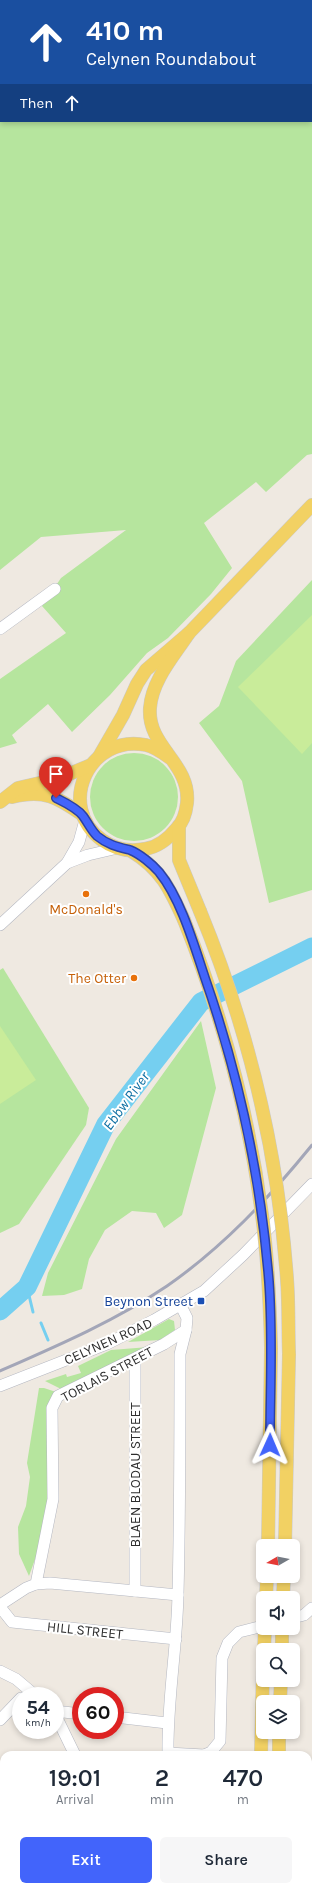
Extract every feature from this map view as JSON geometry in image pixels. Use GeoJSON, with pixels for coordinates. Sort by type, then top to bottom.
{"type":"FeatureCollection","features":[{"type":"Feature","properties":{"kind":"main road"},"geometry":{"type":"LineString","coordinates":[[2,800],[18,788],[61,777],[90,765],[100,755],[119,723],[136,684],[143,674],[189,633],[312,505]]}},
{"type":"Feature","properties":{"kind":"main road"},"geometry":{"type":"LineString","coordinates":[[131,851],[156,846],[171,836],[179,826],[187,808],[187,788],[181,772],[170,758],[153,730],[150,707],[156,684],[189,633]]}},
{"type":"Feature","properties":{"kind":"main road"},"geometry":{"type":"LineString","coordinates":[[100,755],[118,746],[138,744],[153,747],[170,758]]}},
{"type":"Feature","properties":{"kind":"main road"},"geometry":{"type":"LineString","coordinates":[[90,765],[81,788],[81,806],[84,817],[96,835],[118,848],[131,851],[158,871],[172,894],[184,920],[201,965],[224,1035],[246,1124],[262,1214],[269,1282],[271,1348],[268,1539]]}},
{"type":"Feature","properties":{"kind":"main road"},"geometry":{"type":"LineString","coordinates":[[2,800],[31,793],[50,795],[62,801],[84,817]]}},
{"type":"Feature","properties":{"kind":"main road"},"geometry":{"type":"LineString","coordinates":[[179,826],[180,860],[200,911],[240,1025],[255,1076],[273,1164],[287,1279],[289,1354],[285,1539]]}},
{"type":"Feature","properties":{"kind":"main road"},"geometry":{"type":"LineString","coordinates":[[261,1751],[263,1687]]}},
{"type":"Feature","properties":{"kind":"main road"},"geometry":{"type":"LineString","coordinates":[[279,1739],[280,1751]]}},
{"type":"Feature","properties":{"kind":"street"},"geometry":{"type":"LineString","coordinates":[[0,629],[55,589]]}},
{"type":"Feature","properties":{"kind":"street"},"geometry":{"type":"LineString","coordinates":[[0,925],[67,863],[79,842],[84,817]]}},
{"type":"Feature","properties":{"kind":"street"},"geometry":{"type":"LineString","coordinates":[[67,863],[88,855],[118,848]]}},
{"type":"Feature","properties":{"kind":"street","name":"CELYNEN ROAD"},"geometry":{"type":"LineString","coordinates":[[0,1386],[107,1344],[181,1306],[204,1291],[243,1255],[312,1184]]}},
{"type":"Feature","properties":{"kind":"street"},"geometry":{"type":"LineString","coordinates":[[168,1751],[168,1723],[176,1639],[178,1595],[180,1354],[186,1330],[187,1318],[181,1306]]}},
{"type":"Feature","properties":{"kind":"street","name":"TORLAIS STREET"},"geometry":{"type":"LineString","coordinates":[[36,1584],[53,1499],[52,1408],[58,1396],[134,1359],[186,1330]]}},
{"type":"Feature","properties":{"kind":"street","name":"BLAEN BLODAU STREET"},"geometry":{"type":"LineString","coordinates":[[134,1359],[135,1591]]}},
{"type":"Feature","properties":{"kind":"street"},"geometry":{"type":"LineString","coordinates":[[0,1606],[26,1588],[36,1584],[178,1595]]}},
{"type":"Feature","properties":{"kind":"street","name":"HILL STREET"},"geometry":{"type":"LineString","coordinates":[[0,1606],[12,1622],[176,1639]]}},
{"type":"Feature","properties":{"kind":"street"},"geometry":{"type":"LineString","coordinates":[[212,1751],[220,1741],[222,1658],[228,1643],[239,1632],[256,1629]]}},
{"type":"Feature","properties":{"kind":"street"},"geometry":{"type":"LineString","coordinates":[[0,1671],[16,1679],[22,1687]]}},
{"type":"Feature","properties":{"kind":"street"},"geometry":{"type":"LineString","coordinates":[[0,1720],[12,1709]]}},
{"type":"Feature","properties":{"kind":"street"},"geometry":{"type":"LineString","coordinates":[[124,1719],[168,1723]]}},
{"type":"Feature","properties":{"kind":"street"},"geometry":{"type":"LineString","coordinates":[[64,1730],[74,1751]]}},
{"type":"Feature","properties":{"kind":"green space"},"geometry":{"type":"Polygon","coordinates":[[[0,122],[312,122],[312,454],[307,455],[266,492],[256,482],[204,523],[232,568],[211,594],[168,638],[147,653],[110,695],[72,732],[48,704],[12,735],[17,743],[0,748],[0,679],[66,633],[42,606],[61,578],[126,530],[41,537],[0,570],[0,122]]]}},
{"type":"Feature","properties":{"kind":"green space"},"geometry":{"type":"Polygon","coordinates":[[[312,580],[312,890],[269,903],[242,781],[199,723],[219,706],[236,661],[312,580]]]}},
{"type":"Feature","properties":{"kind":"green space"},"geometry":{"type":"Polygon","coordinates":[[[312,615],[312,743],[302,754],[238,687],[312,615]]]}},
{"type":"Feature","properties":{"kind":"green space"},"geometry":{"type":"Polygon","coordinates":[[[134,753],[151,756],[165,766],[175,780],[178,797],[175,814],[165,828],[151,838],[134,841],[117,838],[103,828],[93,814],[90,797],[93,780],[103,766],[117,756],[134,753]]]}},
{"type":"Feature","properties":{"kind":"green space"},"geometry":{"type":"Polygon","coordinates":[[[3,968],[89,1108],[86,1125],[19,1224],[0,1233],[0,970],[3,968]]]}},
{"type":"Feature","properties":{"kind":"green space"},"geometry":{"type":"Polygon","coordinates":[[[201,1021],[216,1088],[182,1215],[164,1228],[156,1213],[132,1211],[105,1230],[89,1259],[82,1289],[64,1295],[42,1296],[48,1273],[116,1139],[201,1021]]]}},
{"type":"Feature","properties":{"kind":"green space"},"geometry":{"type":"Polygon","coordinates":[[[0,1026],[36,1080],[0,1104],[0,1026]]]}},
{"type":"Feature","properties":{"kind":"green space"},"geometry":{"type":"Polygon","coordinates":[[[169,1319],[174,1321],[175,1330],[160,1340],[128,1342],[169,1319]]]}},
{"type":"Feature","properties":{"kind":"green space"},"geometry":{"type":"Polygon","coordinates":[[[149,1347],[61,1389],[45,1381],[66,1374],[67,1377],[81,1373],[78,1366],[111,1350],[149,1347]]]}},
{"type":"Feature","properties":{"kind":"green space"},"geometry":{"type":"Polygon","coordinates":[[[39,1388],[56,1392],[49,1497],[38,1551],[29,1576],[19,1554],[18,1527],[26,1506],[30,1477],[27,1463],[39,1388]]]}},
{"type":"Feature","properties":{"kind":"waterway","name":"Ebbw River"},"geometry":{"type":"LineString","coordinates":[[0,1311],[27,1287],[106,1124],[201,1002],[312,947]]}},
{"type":"Feature","properties":{"kind":"waterway"},"geometry":{"type":"LineString","coordinates":[[27,1287],[33,1312]]}},
{"type":"Feature","properties":{"kind":"waterway"},"geometry":{"type":"LineString","coordinates":[[41,1323],[48,1340]]}},
{"type":"Feature","properties":{"kind":"railway"},"geometry":{"type":"LineString","coordinates":[[0,1371],[127,1311],[188,1271],[226,1238],[262,1203],[312,1145]]}},
{"type":"Feature","properties":{"kind":"place","name":"McDonald's"},"geometry":{"type":"Point","coordinates":[86,894]}},
{"type":"Feature","properties":{"kind":"place","name":"The Otter"},"geometry":{"type":"Point","coordinates":[134,978]}},
{"type":"Feature","properties":{"kind":"place","name":"Beynon Street"},"geometry":{"type":"Point","coordinates":[201,1301]}},
{"type":"Feature","properties":{"kind":"route"},"geometry":{"type":"LineString","coordinates":[[56,798],[83,815],[90,828],[102,840],[118,848],[131,851],[158,871],[172,894],[191,938],[215,1005],[236,1079],[246,1124],[262,1214],[270,1296],[270,1445]]}}]}
